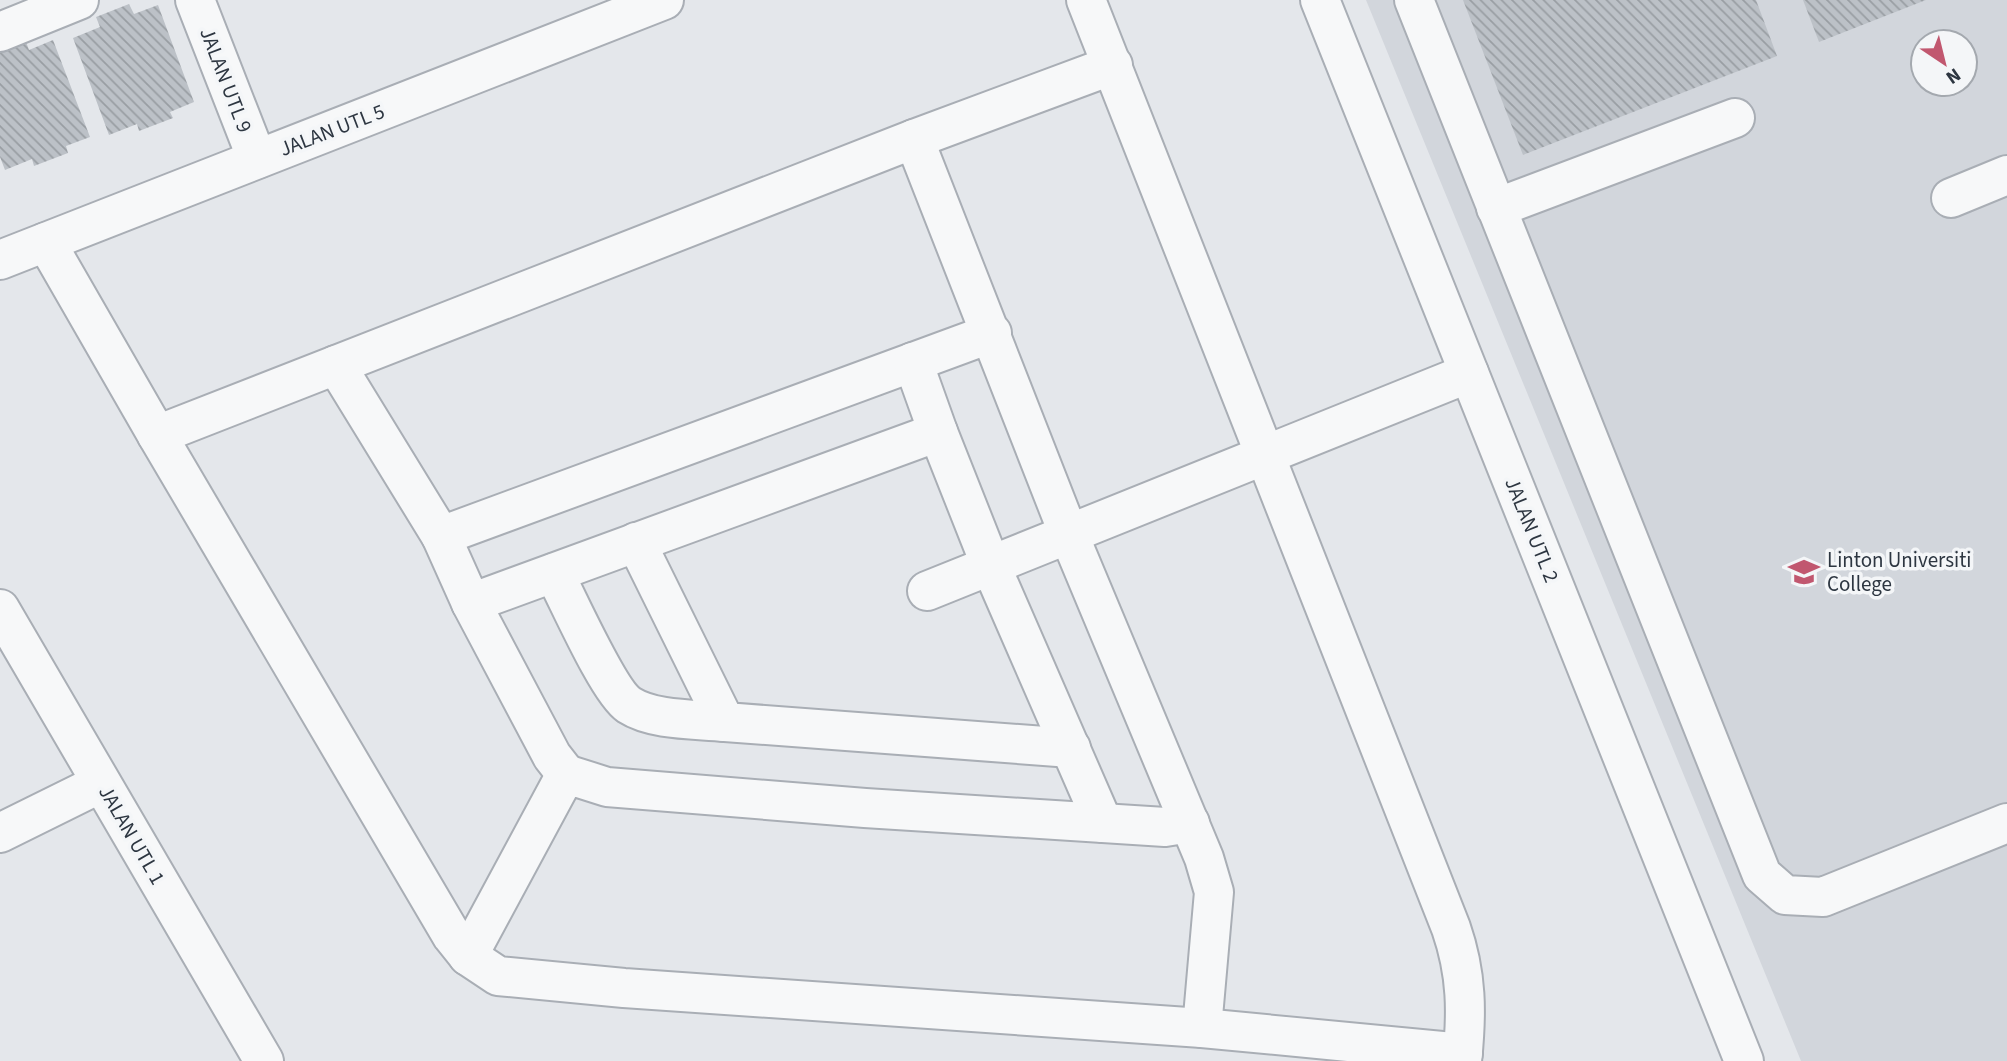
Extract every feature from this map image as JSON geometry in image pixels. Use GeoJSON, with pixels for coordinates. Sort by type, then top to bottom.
{"type":"FeatureCollection","features":[{"type":"Feature","properties":{"kind":"street"},"geometry":{"type":"LineString","coordinates":[[0,32],[79,0]]}},
{"type":"Feature","properties":{"kind":"street","name":"JALAN UTL 9"},"geometry":{"type":"LineString","coordinates":[[195,0],[257,159]]}},
{"type":"Feature","properties":{"kind":"street","name":"JALAN UTL 5"},"geometry":{"type":"LineString","coordinates":[[0,260],[664,0]]}},
{"type":"Feature","properties":{"kind":"street"},"geometry":{"type":"LineString","coordinates":[[47,242],[157,435],[445,924],[468,956],[498,976],[624,988],[1202,1028],[1462,1057],[1467,994],[1463,962],[1086,0]]}},
{"type":"Feature","properties":{"kind":"street","name":"JALAN UTL 2"},"geometry":{"type":"LineString","coordinates":[[1320,0],[1744,1061]]}},
{"type":"Feature","properties":{"kind":"street"},"geometry":{"type":"LineString","coordinates":[[1414,0],[1762,875],[1785,895],[1823,897],[2007,823]]}},
{"type":"Feature","properties":{"kind":"street"},"geometry":{"type":"LineString","coordinates":[[157,435],[914,139],[1113,65]]}},
{"type":"Feature","properties":{"kind":"street"},"geometry":{"type":"LineString","coordinates":[[1496,208],[1735,118]]}},
{"type":"Feature","properties":{"kind":"street"},"geometry":{"type":"LineString","coordinates":[[914,139],[992,333],[1069,536],[1190,823],[1214,892],[1202,1028]]}},
{"type":"Feature","properties":{"kind":"street"},"geometry":{"type":"LineString","coordinates":[[1951,198],[2007,175]]}},
{"type":"Feature","properties":{"kind":"street"},"geometry":{"type":"LineString","coordinates":[[441,536],[992,333]]}},
{"type":"Feature","properties":{"kind":"street"},"geometry":{"type":"LineString","coordinates":[[913,362],[992,566],[1103,823]]}},
{"type":"Feature","properties":{"kind":"street"},"geometry":{"type":"LineString","coordinates":[[336,365],[441,536],[471,603],[552,756],[566,774],[620,788],[1165,827],[1190,823]]}},
{"type":"Feature","properties":{"kind":"street"},"geometry":{"type":"LineString","coordinates":[[926,591],[1069,536],[1469,373]]}},
{"type":"Feature","properties":{"kind":"street"},"geometry":{"type":"LineString","coordinates":[[471,603],[938,432]]}},
{"type":"Feature","properties":{"kind":"street"},"geometry":{"type":"LineString","coordinates":[[635,542],[725,722]]}},
{"type":"Feature","properties":{"kind":"street"},"geometry":{"type":"LineString","coordinates":[[554,573],[610,680],[628,704],[651,714],[1072,748]]}},
{"type":"Feature","properties":{"kind":"street","name":"JALAN UTL 1"},"geometry":{"type":"LineString","coordinates":[[0,610],[264,1061]]}},
{"type":"Feature","properties":{"kind":"street"},"geometry":{"type":"LineString","coordinates":[[468,956],[566,774]]}},
{"type":"Feature","properties":{"kind":"street"},"geometry":{"type":"LineString","coordinates":[[0,833],[101,783]]}},
{"type":"Feature","properties":{"kind":"shaded area","name":"Linton Universiti College"},"geometry":{"type":"Polygon","coordinates":[[[1366,0],[2007,0],[2007,1061],[1801,1061],[1366,0]]]}},
{"type":"Feature","properties":{"kind":"building"},"geometry":{"type":"Polygon","coordinates":[[[1463,0],[1756,0],[1777,56],[1523,155],[1463,0]]]}},
{"type":"Feature","properties":{"kind":"building"},"geometry":{"type":"Polygon","coordinates":[[[1803,0],[1926,0],[1819,42],[1803,0]]]}},
{"type":"Feature","properties":{"kind":"building"},"geometry":{"type":"Polygon","coordinates":[[[129,4],[134,14],[158,5],[194,102],[170,112],[173,118],[139,131],[137,124],[109,135],[73,38],[100,27],[96,17],[129,4]]]}},
{"type":"Feature","properties":{"kind":"building"},"geometry":{"type":"Polygon","coordinates":[[[25,39],[29,50],[53,40],[90,137],[66,146],[68,153],[34,166],[32,159],[5,170],[0,157],[0,48],[25,39]]]}},
{"type":"Feature","properties":{"kind":"place","name":"Linton Universiti College"},"geometry":{"type":"Point","coordinates":[1804,572]}}]}
